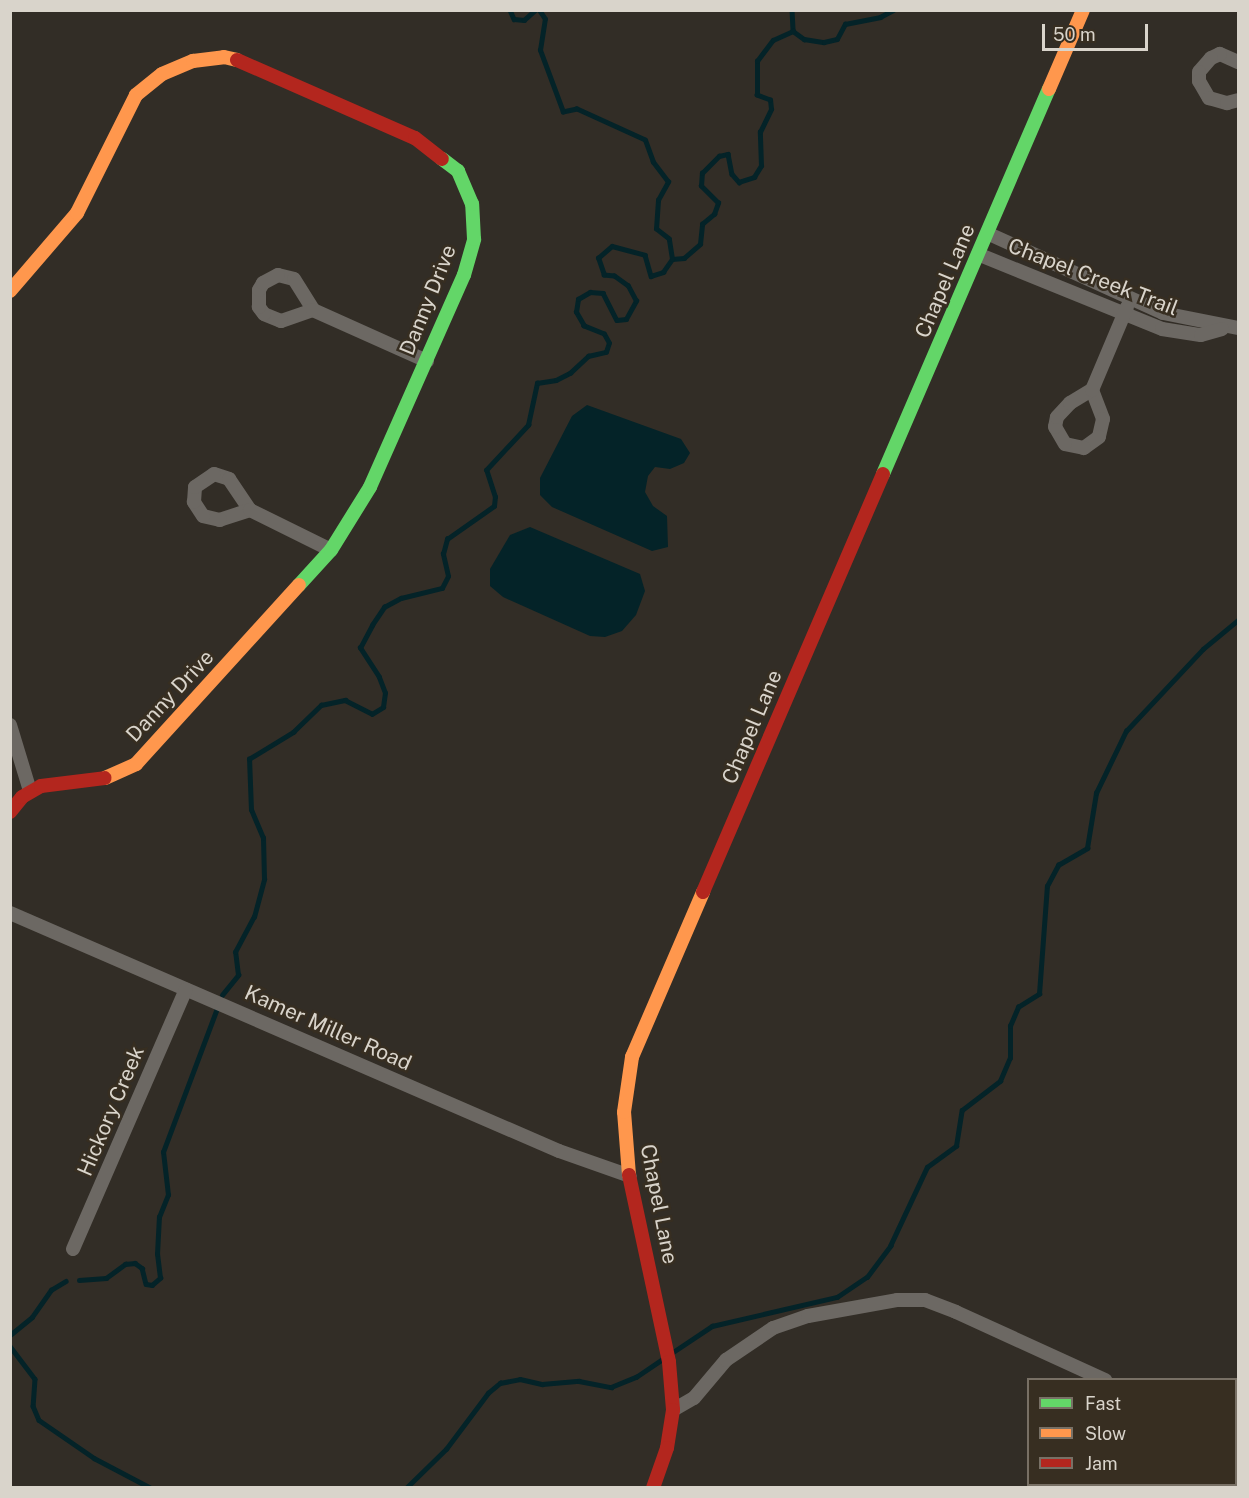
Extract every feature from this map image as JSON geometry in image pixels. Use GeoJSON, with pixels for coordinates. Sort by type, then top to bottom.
{"type":"FeatureCollection","features":[{"type":"Feature","properties":{"kind":"street","name":"Chapel Lane"},"geometry":{"type":"LineString","coordinates":[[653,1488],[667,1448],[673,1410],[666,1345],[630,1176],[624,1112],[632,1057],[980,255],[1083,10]]}},
{"type":"Feature","properties":{"kind":"street"},"geometry":{"type":"LineString","coordinates":[[1239,62],[1220,54],[1211,58],[1199,72],[1199,81],[1209,98],[1227,103],[1239,100]]}},
{"type":"Feature","properties":{"kind":"street","name":"Danny Drive"},"geometry":{"type":"LineString","coordinates":[[10,291],[77,213],[136,95],[177,66],[224,57],[274,73],[416,138],[458,171],[472,204],[474,239],[464,275],[370,487],[332,550],[136,764],[99,781],[41,786],[30,792]]}},
{"type":"Feature","properties":{"kind":"street","name":"Chapel Creek Trail"},"geometry":{"type":"LineString","coordinates":[[988,234],[1130,300],[1178,318],[1232,327]]}},
{"type":"Feature","properties":{"kind":"street","name":"Chapel Creek Trail"},"geometry":{"type":"LineString","coordinates":[[980,255],[1125,315],[1183,334],[1201,335],[1232,327]]}},
{"type":"Feature","properties":{"kind":"street"},"geometry":{"type":"LineString","coordinates":[[1092,390],[1130,300]]}},
{"type":"Feature","properties":{"kind":"street"},"geometry":{"type":"LineString","coordinates":[[314,310],[427,361]]}},
{"type":"Feature","properties":{"kind":"street"},"geometry":{"type":"LineString","coordinates":[[250,510],[332,550]]}},
{"type":"Feature","properties":{"kind":"street"},"geometry":{"type":"LineString","coordinates":[[10,724],[30,792],[10,812]]}},
{"type":"Feature","properties":{"kind":"street","name":"Kamer Miller Road"},"geometry":{"type":"LineString","coordinates":[[10,913],[559,1151],[630,1176]]}},
{"type":"Feature","properties":{"kind":"street","name":"Hickory Creek"},"geometry":{"type":"LineString","coordinates":[[73,1249],[186,989]]}},
{"type":"Feature","properties":{"kind":"street"},"geometry":{"type":"LineString","coordinates":[[673,1410],[694,1398],[744,1346],[773,1328],[808,1316],[897,1300],[925,1300],[1101,1378]]}},
{"type":"Feature","properties":{"kind":"water"},"geometry":{"type":"Polygon","coordinates":[[[587,405],[681,439],[690,453],[684,463],[670,469],[655,467],[648,476],[645,492],[653,506],[667,516],[668,547],[652,551],[552,507],[540,495],[540,478],[572,416],[587,405]]]}},
{"type":"Feature","properties":{"kind":"water"},"geometry":{"type":"Polygon","coordinates":[[[530,527],[640,574],[645,591],[636,615],[622,631],[605,637],[590,636],[503,597],[490,586],[490,569],[510,535],[530,527]]]}},
{"type":"Feature","properties":{"kind":"waterway"},"geometry":{"type":"LineString","coordinates":[[510,10],[514,19],[524,20],[535,10]]}},
{"type":"Feature","properties":{"kind":"waterway"},"geometry":{"type":"LineString","coordinates":[[222,995],[238,975],[235,952],[254,917],[264,879],[263,838],[251,810],[249,759],[293,732],[321,705],[345,700],[372,714],[383,707],[385,693],[379,677],[360,648],[372,625],[384,607],[401,598],[442,588],[448,576],[443,554],[447,539],[494,506],[495,497],[486,470],[528,425],[537,383],[556,380],[570,373],[588,356],[606,352],[609,343],[604,334],[584,326],[576,312],[578,299],[590,292],[603,293],[617,320],[626,319],[636,301],[628,286],[614,276],[604,275],[598,258],[612,246],[645,255],[651,276],[663,272],[672,259],[669,239],[656,229],[658,200],[668,182],[653,162],[645,140],[577,109],[563,112],[540,50],[545,19],[539,10]]}},
{"type":"Feature","properties":{"kind":"waterway"},"geometry":{"type":"LineString","coordinates":[[792,10],[793,31]]}},
{"type":"Feature","properties":{"kind":"waterway"},"geometry":{"type":"LineString","coordinates":[[793,31],[804,39],[824,42],[837,39],[845,24],[880,17],[893,10]]}},
{"type":"Feature","properties":{"kind":"waterway"},"geometry":{"type":"LineString","coordinates":[[672,259],[684,258],[700,244],[702,224],[714,214],[718,203],[701,186],[702,173],[719,156],[728,154],[732,174],[739,182],[754,177],[761,166],[760,132],[771,109],[770,100],[757,95],[757,61],[773,40],[793,31]]}},
{"type":"Feature","properties":{"kind":"waterway"},"geometry":{"type":"LineString","coordinates":[[673,1352],[712,1326],[837,1297],[867,1277],[890,1246],[927,1167],[956,1146],[962,1110],[1000,1081],[1010,1058],[1010,1026],[1018,1007],[1039,994],[1047,886],[1058,865],[1087,848],[1096,793],[1126,731],[1203,649],[1238,620]]}},
{"type":"Feature","properties":{"kind":"waterway"},"geometry":{"type":"LineString","coordinates":[[79,1280],[106,1278],[125,1264],[135,1263],[142,1268],[146,1284],[152,1285],[160,1278],[157,1254],[159,1217],[168,1195],[163,1152],[217,1008]]}},
{"type":"Feature","properties":{"kind":"waterway"},"geometry":{"type":"LineString","coordinates":[[10,1335],[32,1317],[51,1290],[66,1281]]}},
{"type":"Feature","properties":{"kind":"waterway"},"geometry":{"type":"LineString","coordinates":[[10,1346],[35,1379],[33,1406],[39,1420],[94,1458],[151,1488]]}},
{"type":"Feature","properties":{"kind":"waterway"},"geometry":{"type":"LineString","coordinates":[[406,1488],[446,1449],[488,1393],[500,1383],[520,1379],[542,1384],[579,1381],[611,1387],[636,1377],[664,1358]]}},
{"type":"Feature","properties":{"kind":"traffic: fast"},"geometry":{"type":"LineString","coordinates":[[883,474],[1049,89]]}},
{"type":"Feature","properties":{"kind":"traffic: fast"},"geometry":{"type":"LineString","coordinates":[[299,585],[331,550],[370,487],[464,275],[474,239],[472,204],[458,171],[442,159]]}},
{"type":"Feature","properties":{"kind":"traffic: slow"},"geometry":{"type":"LineString","coordinates":[[1049,89],[1083,10]]}},
{"type":"Feature","properties":{"kind":"traffic: slow"},"geometry":{"type":"LineString","coordinates":[[10,291],[77,213],[136,95],[162,74],[193,61],[224,57],[237,60]]}},
{"type":"Feature","properties":{"kind":"traffic: slow"},"geometry":{"type":"LineString","coordinates":[[105,778],[136,764],[299,585]]}},
{"type":"Feature","properties":{"kind":"traffic: slow"},"geometry":{"type":"LineString","coordinates":[[629,1175],[624,1112],[632,1057],[703,892]]}},
{"type":"Feature","properties":{"kind":"traffic: jam"},"geometry":{"type":"LineString","coordinates":[[237,60],[415,138],[442,159]]}},
{"type":"Feature","properties":{"kind":"traffic: jam"},"geometry":{"type":"LineString","coordinates":[[703,892],[883,474]]}},
{"type":"Feature","properties":{"kind":"traffic: jam"},"geometry":{"type":"LineString","coordinates":[[10,812],[22,797],[41,786],[105,778]]}},
{"type":"Feature","properties":{"kind":"traffic: jam"},"geometry":{"type":"LineString","coordinates":[[629,1175],[669,1362],[673,1410],[667,1448],[653,1488]]}}]}
